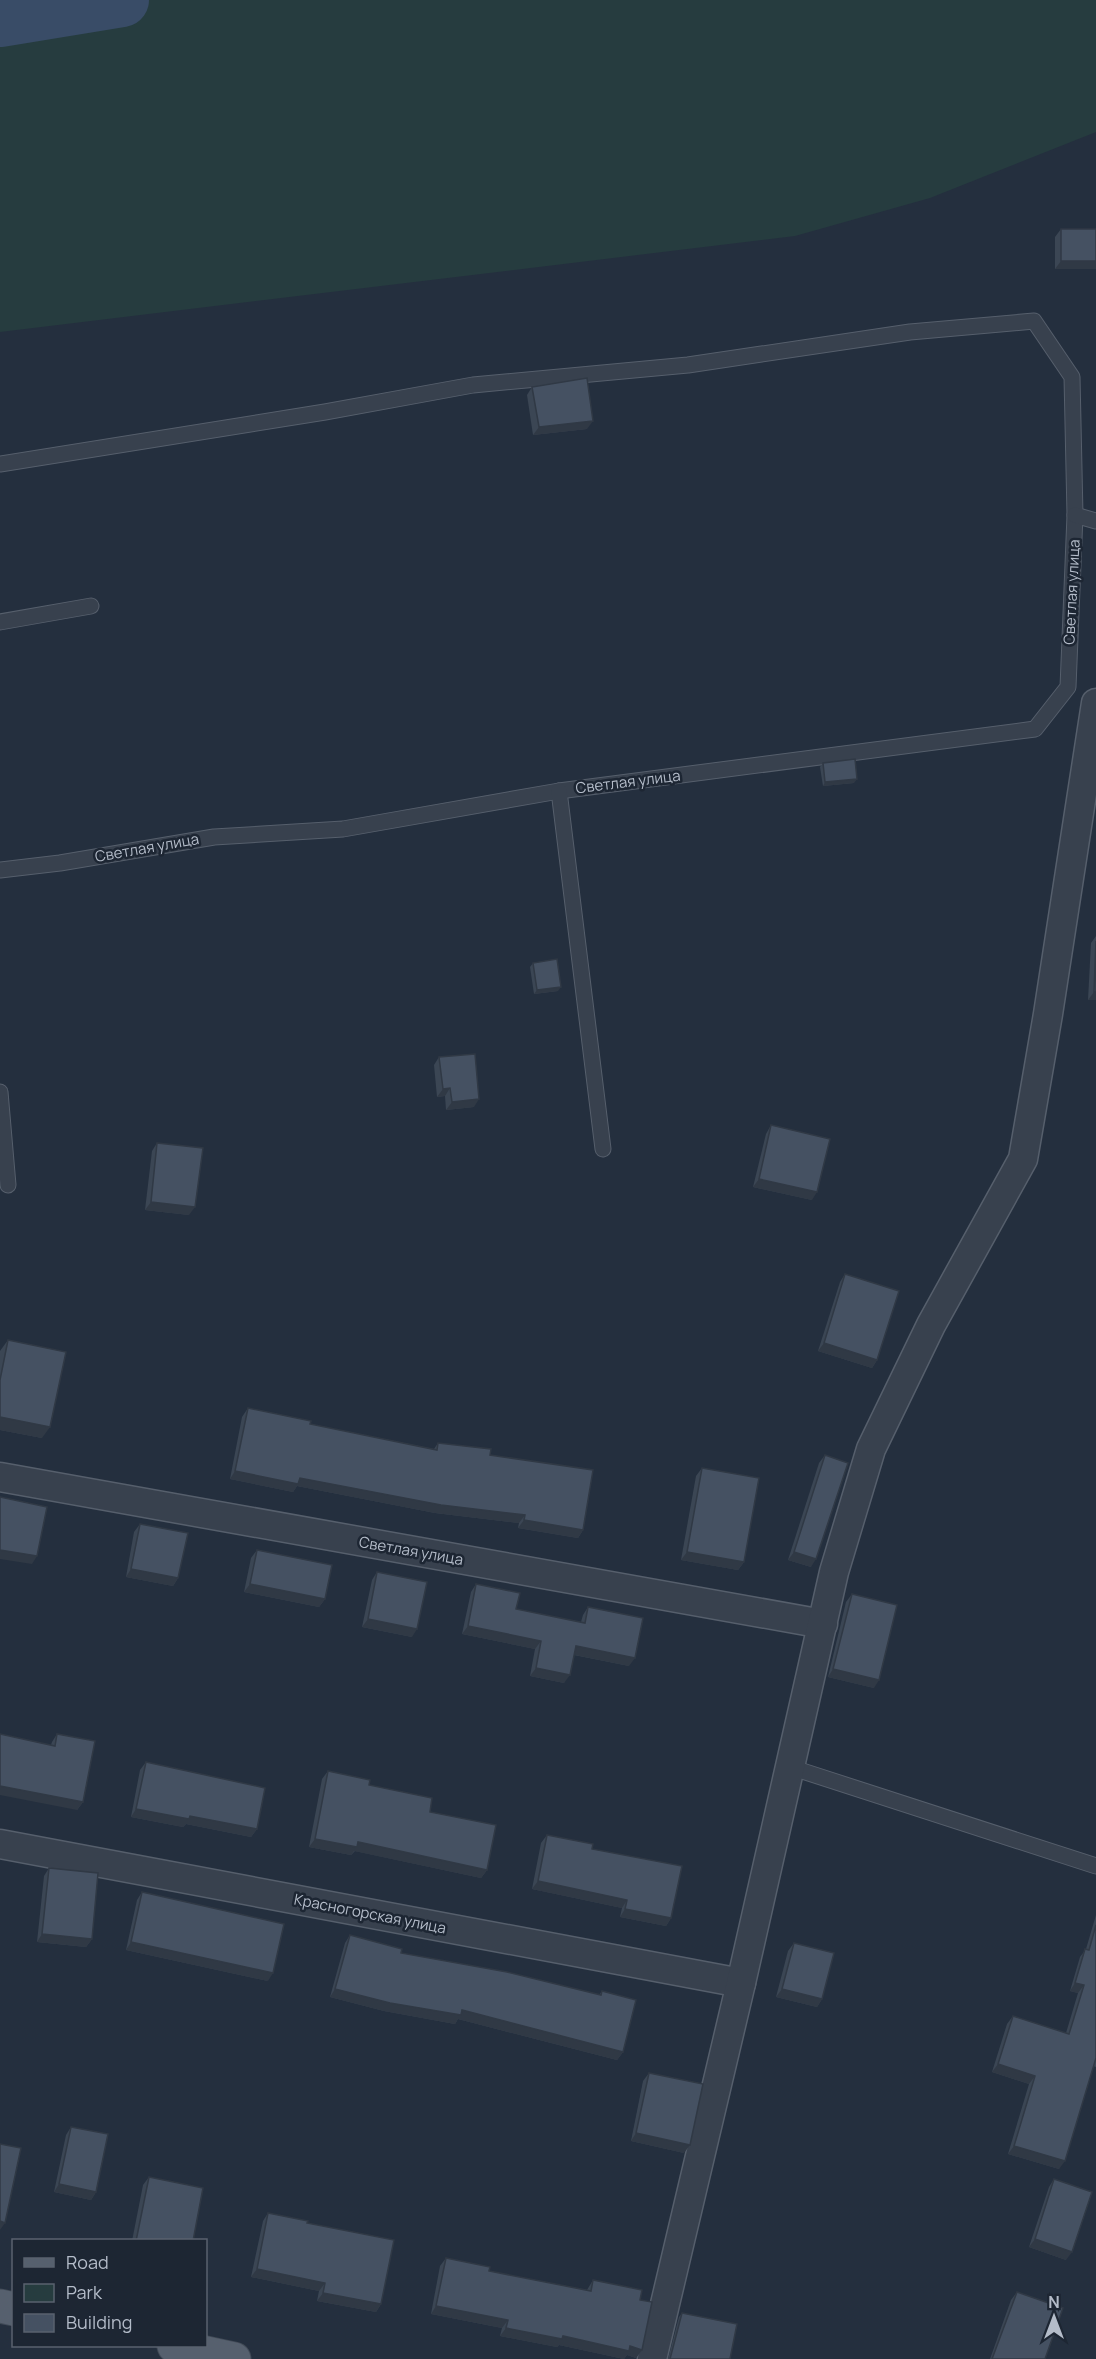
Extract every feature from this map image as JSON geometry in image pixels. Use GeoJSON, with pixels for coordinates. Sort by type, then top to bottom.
{"type":"FeatureCollection","features":[{"type":"Feature","properties":{"kind":"main road"},"geometry":{"type":"LineString","coordinates":[[179,2347],[234,2359]]}},
{"type":"Feature","properties":{"kind":"street"},"geometry":{"type":"LineString","coordinates":[[652,2359],[741,1983],[834,1572],[871,1449],[932,1325],[1023,1160],[1096,703]]}},
{"type":"Feature","properties":{"kind":"street","name":"Светлая улица"},"geometry":{"type":"LineString","coordinates":[[0,1478],[823,1624]]}},
{"type":"Feature","properties":{"kind":"street","name":"Красногорская улица"},"geometry":{"type":"LineString","coordinates":[[0,1844],[741,1983]]}},
{"type":"Feature","properties":{"kind":"lane","name":"Светлая улица"},"geometry":{"type":"LineString","coordinates":[[0,464],[325,412],[473,385],[688,365],[910,332],[1034,321],[1072,377],[1075,515],[1068,687],[1035,729],[559,791],[343,829],[214,837],[60,863],[0,870]]}},
{"type":"Feature","properties":{"kind":"lane","name":"Светлая улица"},"geometry":{"type":"LineString","coordinates":[[1075,515],[1096,521]]}},
{"type":"Feature","properties":{"kind":"lane"},"geometry":{"type":"LineString","coordinates":[[0,622],[91,606]]}},
{"type":"Feature","properties":{"kind":"lane"},"geometry":{"type":"LineString","coordinates":[[559,791],[603,1149]]}},
{"type":"Feature","properties":{"kind":"lane"},"geometry":{"type":"LineString","coordinates":[[0,1092],[8,1185]]}},
{"type":"Feature","properties":{"kind":"lane"},"geometry":{"type":"LineString","coordinates":[[790,1767],[1096,1866]]}},
{"type":"Feature","properties":{"kind":"green space"},"geometry":{"type":"Polygon","coordinates":[[[0,0],[1096,0],[1096,132],[930,198],[795,236],[0,332],[0,0]]]}},
{"type":"Feature","properties":{"kind":"building"},"geometry":{"type":"Polygon","coordinates":[[[1061,229],[1096,229],[1096,261],[1061,261],[1061,229]]]}},
{"type":"Feature","properties":{"kind":"building"},"geometry":{"type":"Polygon","coordinates":[[[587,378],[593,421],[539,427],[532,387],[587,378]]]}},
{"type":"Feature","properties":{"kind":"building"},"geometry":{"type":"Polygon","coordinates":[[[855,759],[857,779],[825,782],[823,763],[855,759]]]}},
{"type":"Feature","properties":{"kind":"building"},"geometry":{"type":"Polygon","coordinates":[[[1096,941],[1096,992],[1094,992],[1096,941]]]}},
{"type":"Feature","properties":{"kind":"building"},"geometry":{"type":"Polygon","coordinates":[[[557,959],[561,987],[537,990],[533,963],[557,959]]]}},
{"type":"Feature","properties":{"kind":"building"},"geometry":{"type":"Polygon","coordinates":[[[475,1054],[479,1099],[452,1102],[450,1088],[443,1089],[439,1057],[475,1054]]]}},
{"type":"Feature","properties":{"kind":"building"},"geometry":{"type":"Polygon","coordinates":[[[771,1125],[830,1139],[817,1192],[759,1179],[771,1125]]]}},
{"type":"Feature","properties":{"kind":"building"},"geometry":{"type":"Polygon","coordinates":[[[157,1143],[203,1148],[195,1207],[151,1202],[157,1143]]]}},
{"type":"Feature","properties":{"kind":"building"},"geometry":{"type":"Polygon","coordinates":[[[845,1274],[899,1291],[877,1360],[824,1343],[845,1274]]]}},
{"type":"Feature","properties":{"kind":"building"},"geometry":{"type":"Polygon","coordinates":[[[8,1340],[66,1352],[50,1427],[0,1417],[0,1380],[8,1340]]]}},
{"type":"Feature","properties":{"kind":"building"},"geometry":{"type":"Polygon","coordinates":[[[248,1408],[311,1421],[310,1424],[437,1450],[438,1443],[491,1449],[490,1455],[593,1470],[583,1530],[524,1520],[525,1515],[441,1505],[300,1478],[298,1484],[235,1471],[248,1408]]]}},
{"type":"Feature","properties":{"kind":"building"},"geometry":{"type":"Polygon","coordinates":[[[825,1455],[848,1463],[816,1559],[794,1552],[825,1455]]]}},
{"type":"Feature","properties":{"kind":"building"},"geometry":{"type":"Polygon","coordinates":[[[702,1468],[759,1478],[744,1562],[687,1552],[702,1468]]]}},
{"type":"Feature","properties":{"kind":"building"},"geometry":{"type":"Polygon","coordinates":[[[0,1497],[47,1507],[37,1556],[0,1550],[0,1497]]]}},
{"type":"Feature","properties":{"kind":"building"},"geometry":{"type":"Polygon","coordinates":[[[140,1524],[188,1533],[178,1578],[131,1569],[140,1524]]]}},
{"type":"Feature","properties":{"kind":"building"},"geometry":{"type":"Polygon","coordinates":[[[257,1550],[332,1565],[325,1599],[250,1584],[257,1550]]]}},
{"type":"Feature","properties":{"kind":"building"},"geometry":{"type":"Polygon","coordinates":[[[377,1572],[427,1582],[417,1629],[368,1619],[377,1572]]]}},
{"type":"Feature","properties":{"kind":"building"},"geometry":{"type":"Polygon","coordinates":[[[476,1584],[520,1593],[516,1609],[585,1623],[588,1607],[643,1618],[635,1658],[576,1646],[570,1675],[536,1668],[541,1641],[468,1626],[476,1584]]]}},
{"type":"Feature","properties":{"kind":"building"},"geometry":{"type":"Polygon","coordinates":[[[852,1594],[897,1605],[879,1680],[833,1669],[852,1594]]]}},
{"type":"Feature","properties":{"kind":"building"},"geometry":{"type":"Polygon","coordinates":[[[0,1734],[55,1746],[57,1734],[95,1741],[83,1802],[0,1786],[0,1734]]]}},
{"type":"Feature","properties":{"kind":"building"},"geometry":{"type":"Polygon","coordinates":[[[146,1762],[265,1788],[257,1829],[190,1816],[189,1819],[136,1809],[146,1762]]]}},
{"type":"Feature","properties":{"kind":"building"},"geometry":{"type":"Polygon","coordinates":[[[328,1771],[370,1780],[369,1785],[432,1798],[430,1812],[496,1825],[487,1870],[358,1842],[357,1847],[315,1839],[328,1771]]]}},
{"type":"Feature","properties":{"kind":"building"},"geometry":{"type":"Polygon","coordinates":[[[547,1835],[593,1844],[592,1849],[682,1866],[671,1918],[625,1909],[627,1900],[538,1881],[547,1835]]]}},
{"type":"Feature","properties":{"kind":"building"},"geometry":{"type":"Polygon","coordinates":[[[49,1868],[98,1873],[92,1939],[42,1934],[49,1868]]]}},
{"type":"Feature","properties":{"kind":"building"},"geometry":{"type":"Polygon","coordinates":[[[142,1892],[284,1924],[273,1973],[131,1942],[142,1892]]]}},
{"type":"Feature","properties":{"kind":"building"},"geometry":{"type":"Polygon","coordinates":[[[1096,1925],[1096,2058],[1065,2161],[1014,2146],[1035,2076],[998,2064],[1013,2016],[1069,2034],[1084,1985],[1075,1983],[1085,1949],[1089,1950],[1096,1925]]]}},
{"type":"Feature","properties":{"kind":"building"},"geometry":{"type":"Polygon","coordinates":[[[350,1935],[402,1949],[401,1953],[507,1972],[601,1995],[602,1991],[636,2000],[623,2052],[462,2010],[461,2015],[390,2003],[335,1989],[350,1935]]]}},
{"type":"Feature","properties":{"kind":"building"},"geometry":{"type":"Polygon","coordinates":[[[794,1943],[834,1953],[822,1999],[782,1989],[794,1943]]]}},
{"type":"Feature","properties":{"kind":"building"},"geometry":{"type":"Polygon","coordinates":[[[649,2073],[703,2084],[690,2145],[636,2133],[649,2073]]]}},
{"type":"Feature","properties":{"kind":"building"},"geometry":{"type":"Polygon","coordinates":[[[71,2127],[108,2134],[96,2192],[59,2184],[71,2127]]]}},
{"type":"Feature","properties":{"kind":"building"},"geometry":{"type":"Polygon","coordinates":[[[0,2144],[21,2148],[5,2223],[0,2221],[0,2144]]]}},
{"type":"Feature","properties":{"kind":"building"},"geometry":{"type":"Polygon","coordinates":[[[149,2177],[203,2188],[193,2239],[136,2239],[149,2177]]]}},
{"type":"Feature","properties":{"kind":"building"},"geometry":{"type":"Polygon","coordinates":[[[1054,2179],[1092,2192],[1072,2252],[1035,2239],[1054,2179]]]}},
{"type":"Feature","properties":{"kind":"building"},"geometry":{"type":"Polygon","coordinates":[[[268,2213],[394,2240],[381,2304],[323,2293],[325,2283],[257,2269],[268,2213]]]}},
{"type":"Feature","properties":{"kind":"building"},"geometry":{"type":"Polygon","coordinates":[[[446,2258],[490,2267],[489,2271],[591,2291],[593,2280],[642,2290],[640,2300],[652,2302],[642,2350],[630,2346],[629,2351],[563,2336],[562,2339],[506,2328],[508,2320],[436,2306],[446,2258]]]}},
{"type":"Feature","properties":{"kind":"building"},"geometry":{"type":"Polygon","coordinates":[[[1017,2292],[1063,2308],[1045,2359],[992,2359],[1017,2292]]]}},
{"type":"Feature","properties":{"kind":"building"},"geometry":{"type":"Polygon","coordinates":[[[682,2313],[737,2324],[730,2359],[670,2359],[682,2313]]]}},
{"type":"Feature","properties":{"kind":"waterway"},"geometry":{"type":"LineString","coordinates":[[0,20],[122,0]]}}]}
